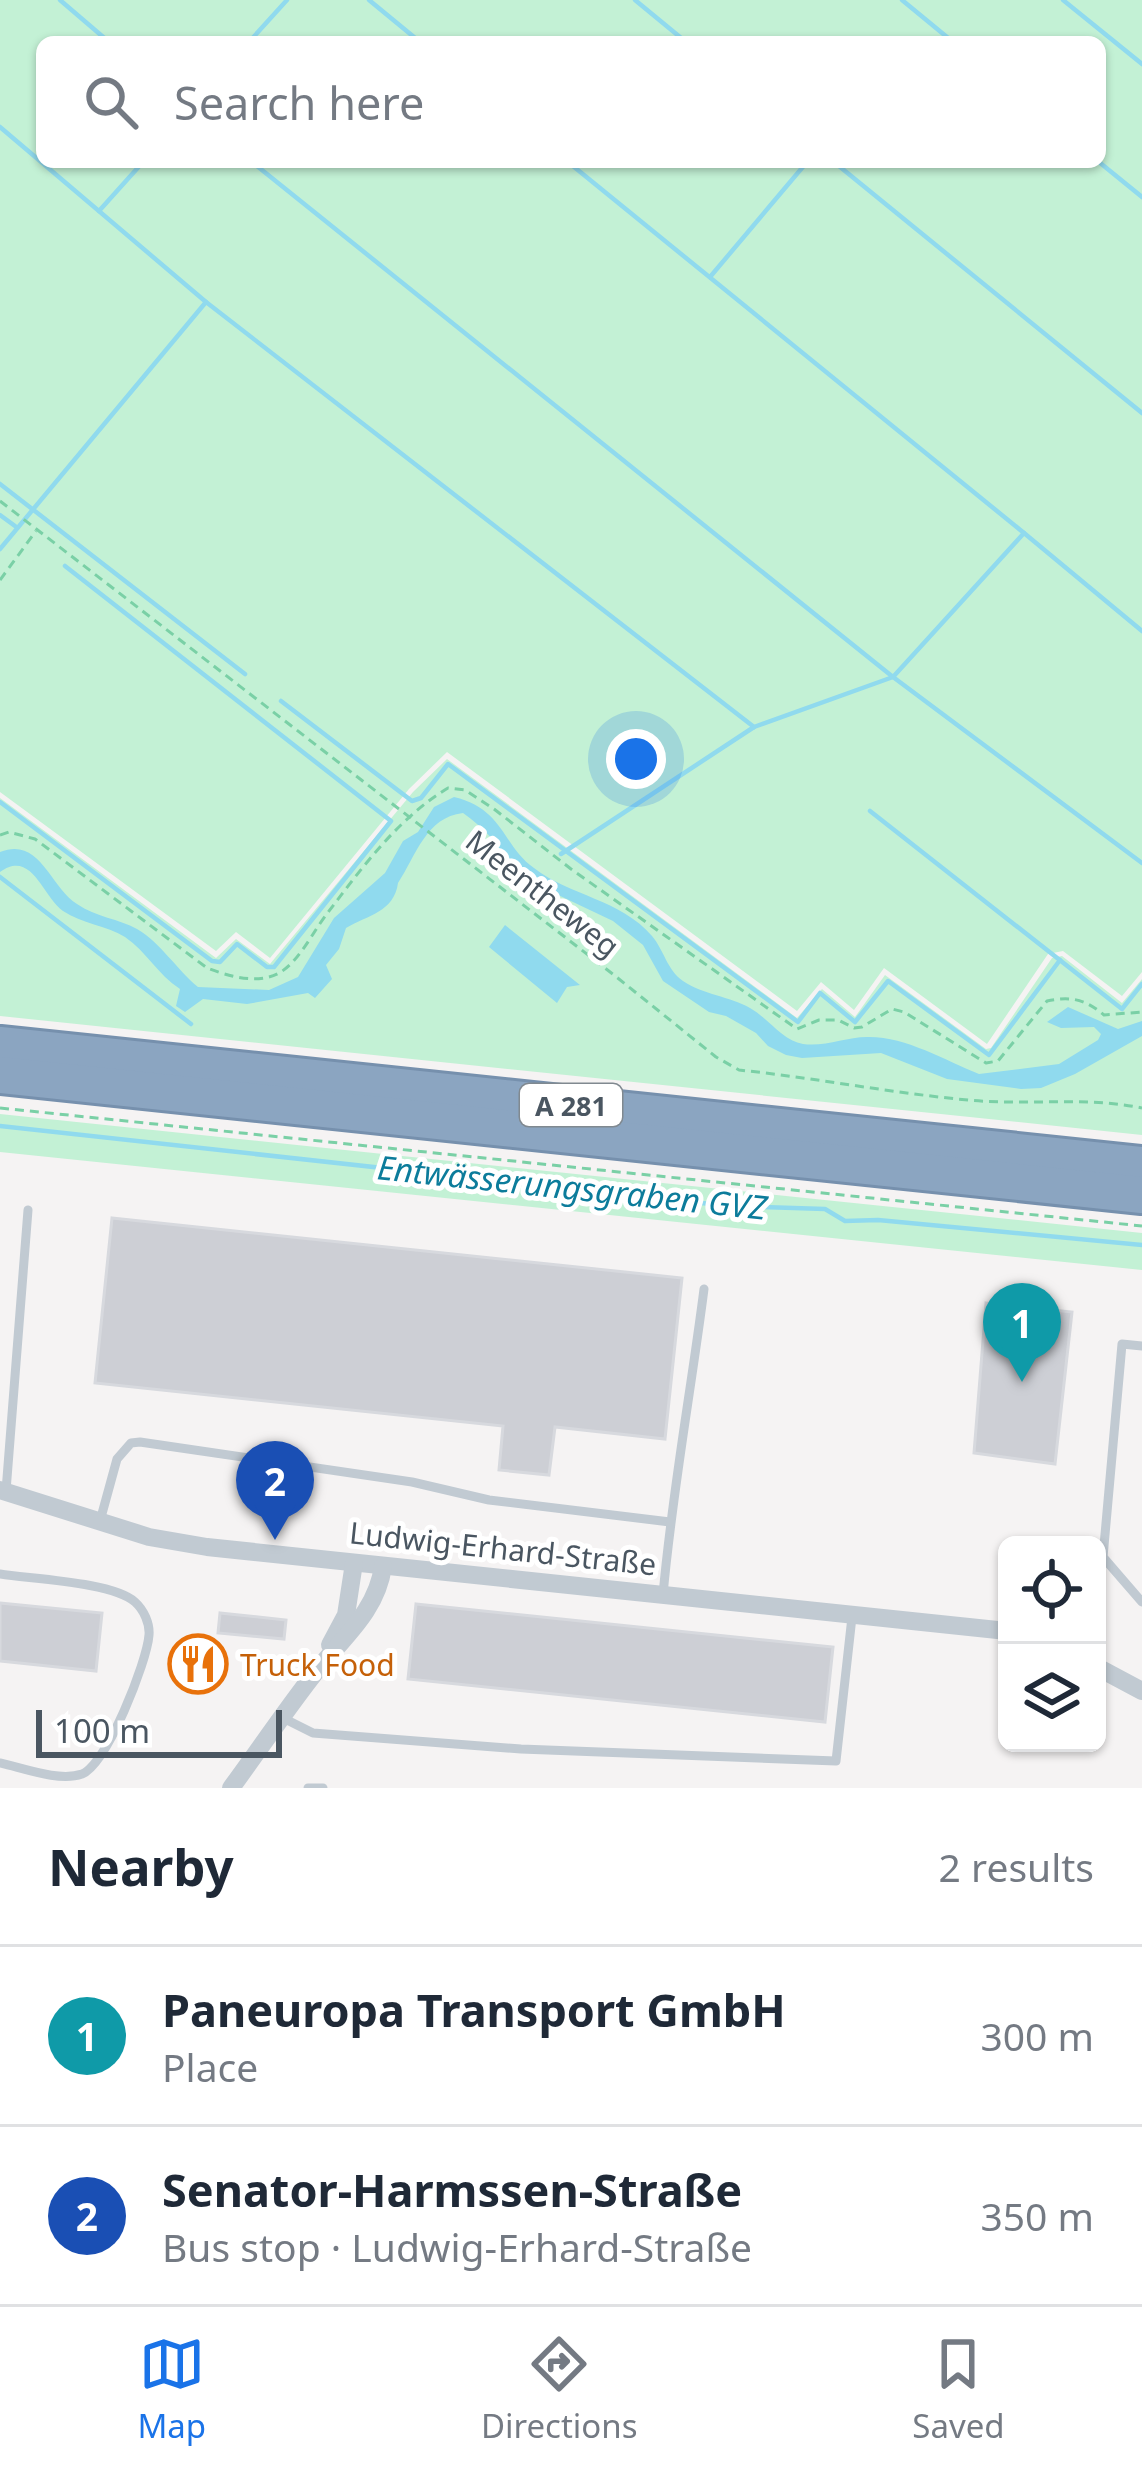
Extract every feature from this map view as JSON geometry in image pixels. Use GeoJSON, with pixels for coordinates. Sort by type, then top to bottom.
{"type":"FeatureCollection","features":[{"type":"Feature","properties":{"kind":"highway","name":"A 281"},"geometry":{"type":"LineString","coordinates":[[0,1045],[1142,1165]]}},
{"type":"Feature","properties":{"kind":"highway","name":"A 281"},"geometry":{"type":"LineString","coordinates":[[0,1075],[1142,1195]]}},
{"type":"Feature","properties":{"kind":"street","name":"Ludwig-Erhard-Straße"},"geometry":{"type":"LineString","coordinates":[[3,1491],[149,1537],[998,1630]]}},
{"type":"Feature","properties":{"kind":"street"},"geometry":{"type":"LineString","coordinates":[[317,1670],[346,1615],[354,1563]]}},
{"type":"Feature","properties":{"kind":"street"},"geometry":{"type":"LineString","coordinates":[[231,1788],[371,1605],[383,1566]]}},
{"type":"Feature","properties":{"kind":"street"},"geometry":{"type":"LineString","coordinates":[[1106,1672],[1142,1691]]}},
{"type":"Feature","properties":{"kind":"lane"},"geometry":{"type":"LineString","coordinates":[[3,1491],[28,1210]]}},
{"type":"Feature","properties":{"kind":"lane"},"geometry":{"type":"LineString","coordinates":[[663,1595],[704,1289]]}},
{"type":"Feature","properties":{"kind":"lane"},"geometry":{"type":"LineString","coordinates":[[1142,1346],[1122,1345],[1103,1556],[1142,1602]]}},
{"type":"Feature","properties":{"kind":"lane"},"geometry":{"type":"LineString","coordinates":[[100,1521],[117,1459],[131,1443],[140,1442],[412,1482],[489,1500],[670,1522]]}},
{"type":"Feature","properties":{"kind":"lane"},"geometry":{"type":"LineString","coordinates":[[0,1574],[129,1598],[148,1620],[149,1636],[105,1754],[87,1772],[47,1773],[0,1763]]}},
{"type":"Feature","properties":{"kind":"lane"},"geometry":{"type":"LineString","coordinates":[[283,1718],[313,1733],[521,1749],[836,1761],[853,1613]]}},
{"type":"Feature","properties":{"kind":"lane"},"geometry":{"type":"LineString","coordinates":[[308,1788],[323,1788]]}},
{"type":"Feature","properties":{"kind":"path","name":"Meentheweg"},"geometry":{"type":"LineString","coordinates":[[0,501],[716,1057],[739,1070],[968,1100],[1076,1100],[1142,1108]]}},
{"type":"Feature","properties":{"kind":"path"},"geometry":{"type":"LineString","coordinates":[[0,580],[37,530]]}},
{"type":"Feature","properties":{"kind":"path"},"geometry":{"type":"LineString","coordinates":[[0,835],[9,832],[35,839],[207,968],[256,979],[284,970],[410,816],[448,788],[464,790],[797,1029],[819,1020],[862,1027],[892,1010],[904,1012],[986,1063],[998,1060],[1047,1001],[1066,997],[1089,1001],[1104,1015],[1142,1012]]}},
{"type":"Feature","properties":{"kind":"path"},"geometry":{"type":"LineString","coordinates":[[0,1108],[1142,1226]]}},
{"type":"Feature","properties":{"kind":"green space"},"geometry":{"type":"Polygon","coordinates":[[[0,0],[1142,0],[1142,972],[1122,996],[1063,951],[1048,954],[987,1044],[884,968],[854,1010],[821,982],[797,1011],[447,752],[409,789],[270,958],[236,932],[216,951],[0,792],[0,0]]]}},
{"type":"Feature","properties":{"kind":"green space"},"geometry":{"type":"Polygon","coordinates":[[[447,759],[797,1018],[822,989],[855,1017],[885,975],[986,1049],[1052,958],[1062,956],[1122,1003],[1142,979],[1142,1135],[0,1016],[0,798],[216,958],[236,939],[270,964],[413,792],[447,759]]]}},
{"type":"Feature","properties":{"kind":"green space"},"geometry":{"type":"Polygon","coordinates":[[[0,1114],[1142,1233],[1142,1270],[0,1152],[0,1114]]]}},
{"type":"Feature","properties":{"kind":"water"},"geometry":{"type":"Polygon","coordinates":[[[454,797],[483,810],[534,868],[639,924],[683,981],[750,1008],[796,1042],[881,1038],[979,1074],[1059,1064],[1098,1040],[1101,1034],[1094,1027],[1061,1028],[1047,1022],[1068,1007],[1118,1029],[1142,1021],[1142,1036],[1041,1088],[947,1079],[881,1053],[786,1055],[663,981],[643,945],[613,921],[554,893],[546,892],[540,900],[506,877],[511,867],[501,851],[463,813],[431,830],[386,907],[346,928],[339,949],[326,965],[332,979],[315,998],[308,993],[247,1004],[203,999],[185,1012],[176,1006],[180,989],[125,937],[63,911],[28,870],[11,866],[0,872],[0,852],[25,851],[77,904],[146,935],[198,987],[269,990],[298,977],[334,918],[385,873],[403,841],[418,832],[434,807],[454,797]]]}},
{"type":"Feature","properties":{"kind":"water"},"geometry":{"type":"Polygon","coordinates":[[[505,925],[580,985],[567,987],[557,1003],[489,947],[505,925]]]}},
{"type":"Feature","properties":{"kind":"building"},"geometry":{"type":"Polygon","coordinates":[[[112,1218],[682,1278],[665,1439],[555,1427],[549,1475],[499,1470],[503,1426],[95,1383],[112,1218]]]}},
{"type":"Feature","properties":{"kind":"building"},"geometry":{"type":"Polygon","coordinates":[[[986,1303],[1072,1312],[1055,1464],[974,1453],[986,1303]]]}},
{"type":"Feature","properties":{"kind":"building"},"geometry":{"type":"Polygon","coordinates":[[[0,1603],[102,1613],[96,1671],[0,1661],[0,1603]]]}},
{"type":"Feature","properties":{"kind":"building"},"geometry":{"type":"Polygon","coordinates":[[[416,1604],[833,1647],[825,1722],[408,1679],[416,1604]]]}},
{"type":"Feature","properties":{"kind":"building"},"geometry":{"type":"Polygon","coordinates":[[[220,1613],[286,1620],[284,1639],[218,1633],[220,1613]]]}},
{"type":"Feature","properties":{"kind":"waterway"},"geometry":{"type":"LineString","coordinates":[[60,0],[102,36]]}},
{"type":"Feature","properties":{"kind":"waterway"},"geometry":{"type":"LineString","coordinates":[[254,36],[287,0]]}},
{"type":"Feature","properties":{"kind":"waterway"},"geometry":{"type":"LineString","coordinates":[[369,0],[413,36]]}},
{"type":"Feature","properties":{"kind":"waterway"},"geometry":{"type":"LineString","coordinates":[[635,0],[679,36]]}},
{"type":"Feature","properties":{"kind":"waterway"},"geometry":{"type":"LineString","coordinates":[[902,0],[946,36]]}},
{"type":"Feature","properties":{"kind":"waterway"},"geometry":{"type":"LineString","coordinates":[[1063,0],[1142,64]]}},
{"type":"Feature","properties":{"kind":"waterway"},"geometry":{"type":"LineString","coordinates":[[0,127],[36,158]]}},
{"type":"Feature","properties":{"kind":"waterway"},"geometry":{"type":"LineString","coordinates":[[48,168],[206,302],[754,727]]}},
{"type":"Feature","properties":{"kind":"waterway"},"geometry":{"type":"LineString","coordinates":[[99,211],[138,168]]}},
{"type":"Feature","properties":{"kind":"waterway"},"geometry":{"type":"LineString","coordinates":[[259,168],[893,677],[1142,863]]}},
{"type":"Feature","properties":{"kind":"waterway"},"geometry":{"type":"LineString","coordinates":[[561,854],[754,727],[893,677],[1024,533],[575,168]]}},
{"type":"Feature","properties":{"kind":"waterway"},"geometry":{"type":"LineString","coordinates":[[710,277],[802,168]]}},
{"type":"Feature","properties":{"kind":"waterway"},"geometry":{"type":"LineString","coordinates":[[841,168],[1142,413]]}},
{"type":"Feature","properties":{"kind":"waterway"},"geometry":{"type":"LineString","coordinates":[[1106,168],[1142,197]]}},
{"type":"Feature","properties":{"kind":"waterway"},"geometry":{"type":"LineString","coordinates":[[0,549],[206,302]]}},
{"type":"Feature","properties":{"kind":"waterway"},"geometry":{"type":"LineString","coordinates":[[0,484],[245,674]]}},
{"type":"Feature","properties":{"kind":"waterway"},"geometry":{"type":"LineString","coordinates":[[0,515],[15,526]]}},
{"type":"Feature","properties":{"kind":"waterway"},"geometry":{"type":"LineString","coordinates":[[1024,533],[1142,631]]}},
{"type":"Feature","properties":{"kind":"waterway"},"geometry":{"type":"LineString","coordinates":[[0,802],[212,961],[220,962],[237,944],[267,967],[274,967],[391,821],[65,566]]}},
{"type":"Feature","properties":{"kind":"waterway"},"geometry":{"type":"LineString","coordinates":[[281,701],[412,801],[421,798],[448,764],[798,1022],[820,993],[855,1022],[888,981],[989,1055],[1060,960]]}},
{"type":"Feature","properties":{"kind":"waterway"},"geometry":{"type":"LineString","coordinates":[[870,811],[1122,1009],[1142,984]]}},
{"type":"Feature","properties":{"kind":"waterway"},"geometry":{"type":"LineString","coordinates":[[0,877],[191,1024]]}},
{"type":"Feature","properties":{"kind":"waterway","name":"Entwässerungsgraben GVZ"},"geometry":{"type":"LineString","coordinates":[[0,1126],[729,1206],[825,1209],[845,1221],[878,1220],[1142,1245]]}},
{"type":"Feature","properties":{"kind":"place","name":"Paneuropa Transport GmbH"},"geometry":{"type":"Point","coordinates":[1022,1382]}},
{"type":"Feature","properties":{"kind":"place","name":"Senator-Harmssen-Straße"},"geometry":{"type":"Point","coordinates":[275,1540]}},
{"type":"Feature","properties":{"kind":"place","name":"Truck Food"},"geometry":{"type":"Point","coordinates":[198,1664]}}]}
